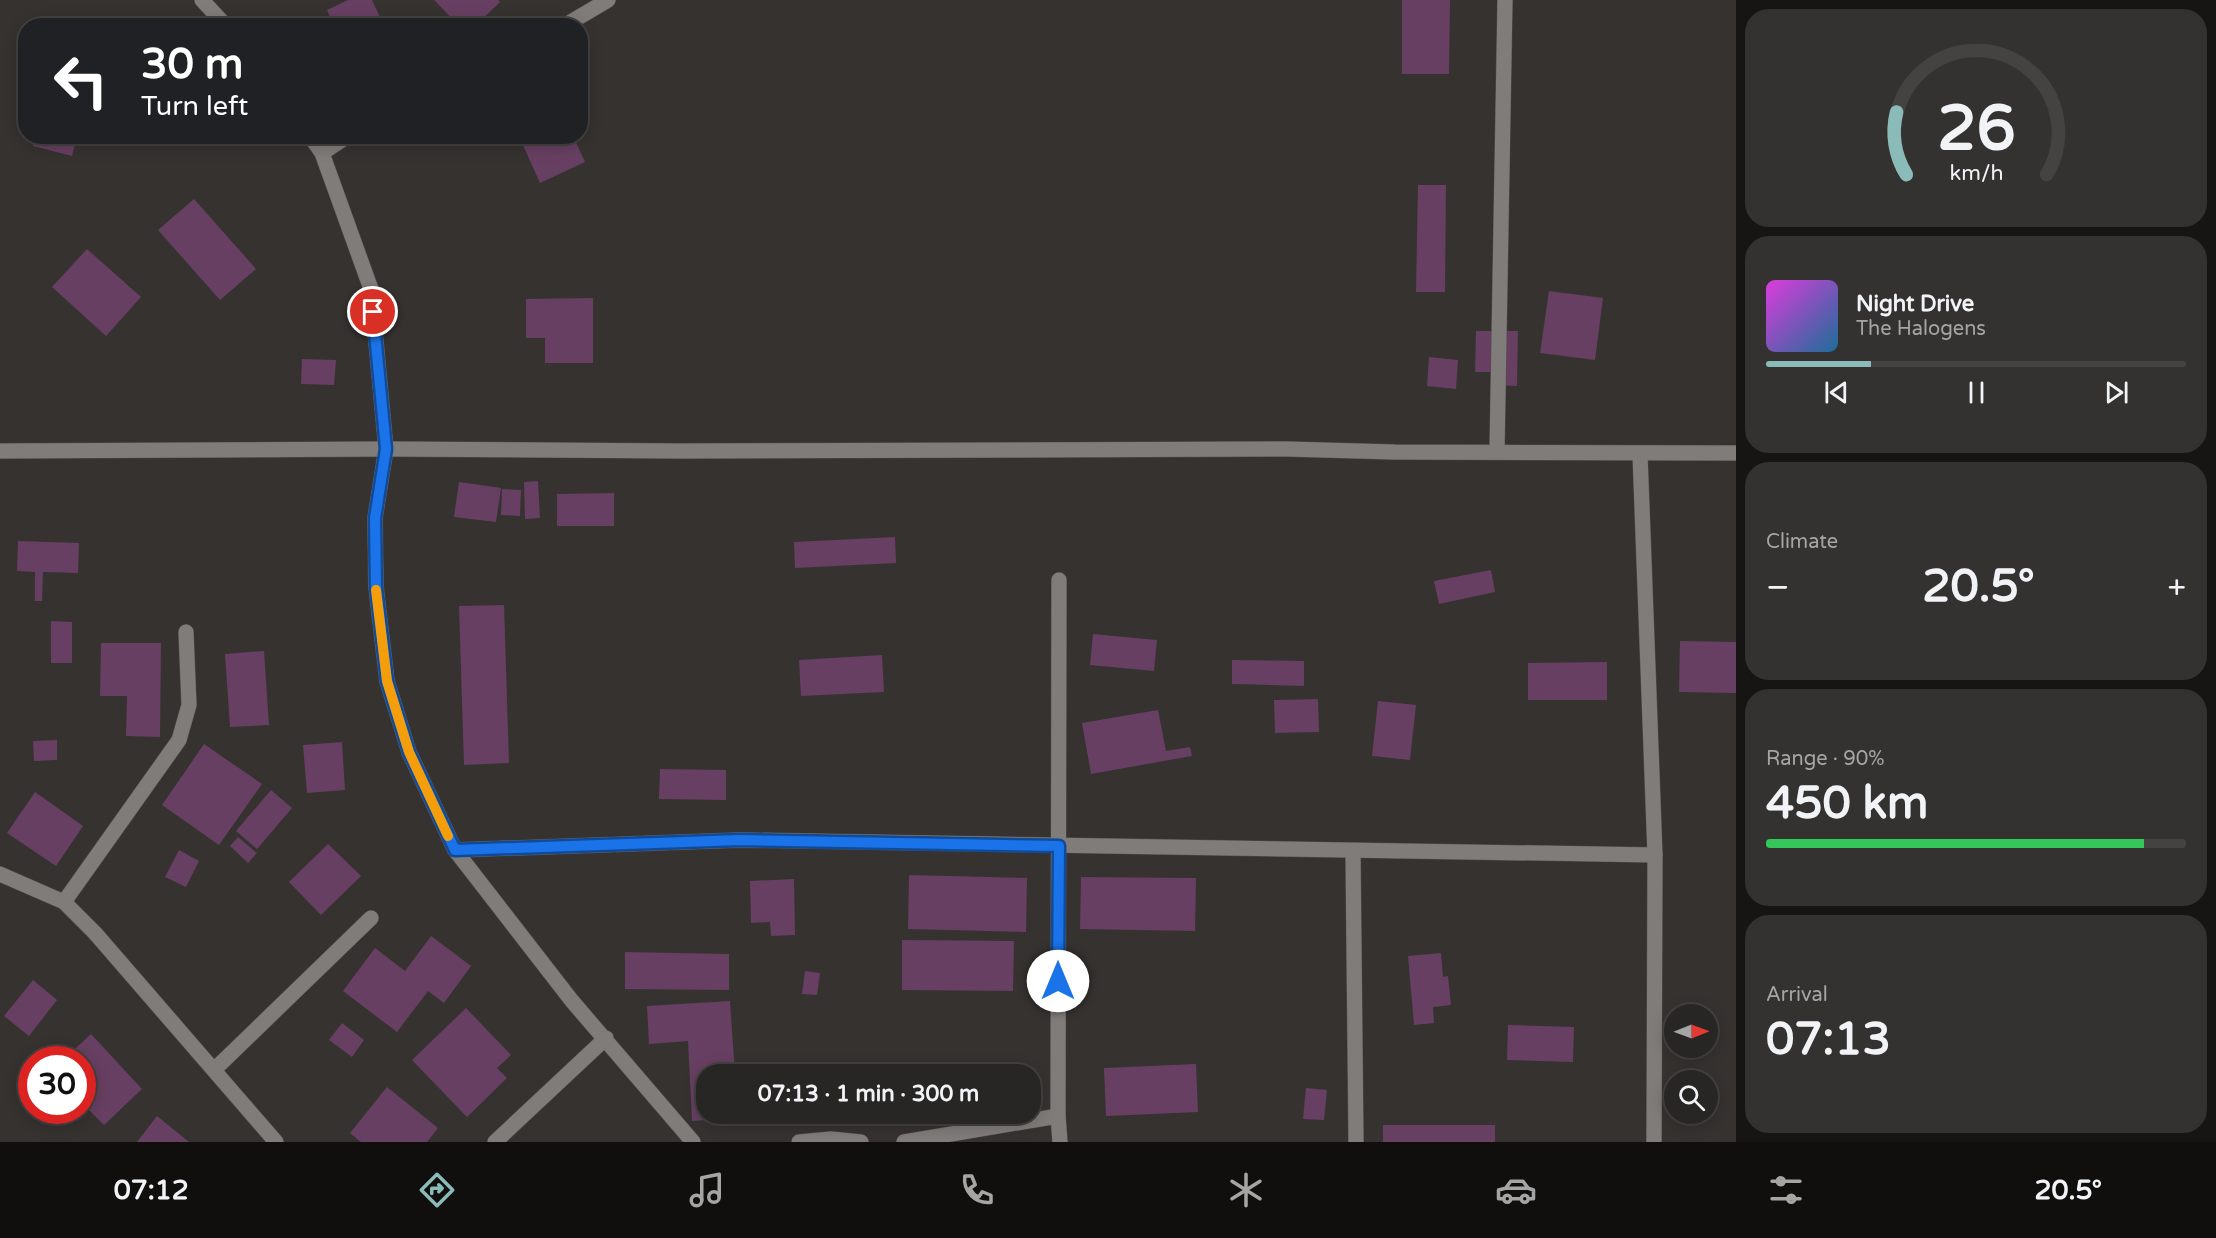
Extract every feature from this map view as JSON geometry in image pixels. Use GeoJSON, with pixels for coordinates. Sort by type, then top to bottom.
{"type":"FeatureCollection","features":[{"type":"Feature","properties":{"kind":"street"},"geometry":{"type":"LineString","coordinates":[[202,0],[218,18]]}},
{"type":"Feature","properties":{"kind":"street"},"geometry":{"type":"LineString","coordinates":[[578,18],[608,0]]}},
{"type":"Feature","properties":{"kind":"street"},"geometry":{"type":"LineString","coordinates":[[1497,451],[1505,0]]}},
{"type":"Feature","properties":{"kind":"street"},"geometry":{"type":"LineString","coordinates":[[316,144],[322,153],[371,289],[386,449],[375,518],[376,575],[387,681],[409,752],[455,850],[566,993],[693,1142]]}},
{"type":"Feature","properties":{"kind":"street"},"geometry":{"type":"LineString","coordinates":[[322,153],[336,144]]}},
{"type":"Feature","properties":{"kind":"street"},"geometry":{"type":"LineString","coordinates":[[0,452],[386,449],[679,451],[1287,448],[1394,452],[1736,453]]}},
{"type":"Feature","properties":{"kind":"street"},"geometry":{"type":"LineString","coordinates":[[1640,454],[1655,855],[1654,1142]]}},
{"type":"Feature","properties":{"kind":"street"},"geometry":{"type":"LineString","coordinates":[[1059,580],[1058,1116],[1060,1142]]}},
{"type":"Feature","properties":{"kind":"street"},"geometry":{"type":"LineString","coordinates":[[64,902],[179,740],[189,705],[186,632]]}},
{"type":"Feature","properties":{"kind":"street"},"geometry":{"type":"LineString","coordinates":[[455,850],[740,840],[1353,852],[1655,855]]}},
{"type":"Feature","properties":{"kind":"street"},"geometry":{"type":"LineString","coordinates":[[1353,852],[1356,1142]]}},
{"type":"Feature","properties":{"kind":"street"},"geometry":{"type":"LineString","coordinates":[[0,874],[64,902],[95,933],[276,1142]]}},
{"type":"Feature","properties":{"kind":"street"},"geometry":{"type":"LineString","coordinates":[[214,1070],[371,918]]}},
{"type":"Feature","properties":{"kind":"street"},"geometry":{"type":"LineString","coordinates":[[495,1142],[606,1038]]}},
{"type":"Feature","properties":{"kind":"street"},"geometry":{"type":"LineString","coordinates":[[904,1142],[1058,1116]]}},
{"type":"Feature","properties":{"kind":"street"},"geometry":{"type":"LineString","coordinates":[[799,1142],[831,1139],[861,1142]]}},
{"type":"Feature","properties":{"kind":"building"},"geometry":{"type":"Polygon","coordinates":[[[348,0],[372,0],[380,18],[330,18],[327,10],[348,0]]]}},
{"type":"Feature","properties":{"kind":"building"},"geometry":{"type":"Polygon","coordinates":[[[434,0],[498,0],[500,2],[483,18],[451,18],[434,0]]]}},
{"type":"Feature","properties":{"kind":"building"},"geometry":{"type":"Polygon","coordinates":[[[1402,0],[1450,0],[1449,74],[1402,74],[1402,0]]]}},
{"type":"Feature","properties":{"kind":"building"},"geometry":{"type":"Polygon","coordinates":[[[34,144],[75,144],[72,156],[33,146],[34,144]]]}},
{"type":"Feature","properties":{"kind":"building"},"geometry":{"type":"Polygon","coordinates":[[[523,144],[577,144],[585,162],[540,183],[523,144]]]}},
{"type":"Feature","properties":{"kind":"building"},"geometry":{"type":"Polygon","coordinates":[[[1418,185],[1446,185],[1445,292],[1416,292],[1418,185]]]}},
{"type":"Feature","properties":{"kind":"building"},"geometry":{"type":"Polygon","coordinates":[[[194,199],[256,269],[220,300],[158,230],[194,199]]]}},
{"type":"Feature","properties":{"kind":"building"},"geometry":{"type":"Polygon","coordinates":[[[87,249],[141,297],[106,336],[52,287],[87,249]]]}},
{"type":"Feature","properties":{"kind":"building"},"geometry":{"type":"Polygon","coordinates":[[[1549,291],[1603,298],[1595,360],[1540,353],[1549,291]]]}},
{"type":"Feature","properties":{"kind":"building"},"geometry":{"type":"Polygon","coordinates":[[[593,298],[593,363],[545,363],[545,338],[526,338],[526,299],[593,298]]]}},
{"type":"Feature","properties":{"kind":"building"},"geometry":{"type":"Polygon","coordinates":[[[1476,331],[1518,331],[1517,386],[1497,385],[1498,372],[1475,372],[1476,331]]]}},
{"type":"Feature","properties":{"kind":"building"},"geometry":{"type":"Polygon","coordinates":[[[1429,357],[1458,360],[1456,389],[1427,386],[1429,357]]]}},
{"type":"Feature","properties":{"kind":"building"},"geometry":{"type":"Polygon","coordinates":[[[302,359],[336,360],[334,385],[301,384],[302,359]]]}},
{"type":"Feature","properties":{"kind":"building"},"geometry":{"type":"Polygon","coordinates":[[[538,481],[540,518],[525,519],[524,482],[538,481]]]}},
{"type":"Feature","properties":{"kind":"building"},"geometry":{"type":"Polygon","coordinates":[[[459,482],[501,488],[496,522],[454,517],[459,482]]]}},
{"type":"Feature","properties":{"kind":"building"},"geometry":{"type":"Polygon","coordinates":[[[502,489],[521,490],[520,516],[501,515],[502,489]]]}},
{"type":"Feature","properties":{"kind":"building"},"geometry":{"type":"Polygon","coordinates":[[[614,493],[614,526],[557,526],[557,494],[614,493]]]}},
{"type":"Feature","properties":{"kind":"building"},"geometry":{"type":"Polygon","coordinates":[[[895,537],[896,563],[795,568],[794,542],[895,537]]]}},
{"type":"Feature","properties":{"kind":"building"},"geometry":{"type":"Polygon","coordinates":[[[18,541],[79,543],[78,573],[43,572],[42,601],[35,601],[35,572],[17,571],[18,541]]]}},
{"type":"Feature","properties":{"kind":"building"},"geometry":{"type":"Polygon","coordinates":[[[1491,570],[1495,592],[1439,604],[1434,581],[1491,570]]]}},
{"type":"Feature","properties":{"kind":"building"},"geometry":{"type":"Polygon","coordinates":[[[504,605],[509,763],[464,765],[459,606],[504,605]]]}},
{"type":"Feature","properties":{"kind":"building"},"geometry":{"type":"Polygon","coordinates":[[[51,621],[72,622],[72,663],[51,663],[51,621]]]}},
{"type":"Feature","properties":{"kind":"building"},"geometry":{"type":"Polygon","coordinates":[[[1093,634],[1157,640],[1154,671],[1090,665],[1093,634]]]}},
{"type":"Feature","properties":{"kind":"building"},"geometry":{"type":"Polygon","coordinates":[[[1680,641],[1736,642],[1736,693],[1679,692],[1680,641]]]}},
{"type":"Feature","properties":{"kind":"building"},"geometry":{"type":"Polygon","coordinates":[[[101,643],[161,643],[160,737],[126,736],[127,696],[100,696],[101,643]]]}},
{"type":"Feature","properties":{"kind":"building"},"geometry":{"type":"Polygon","coordinates":[[[264,651],[269,725],[230,727],[225,654],[264,651]]]}},
{"type":"Feature","properties":{"kind":"building"},"geometry":{"type":"Polygon","coordinates":[[[882,655],[884,692],[801,696],[799,660],[882,655]]]}},
{"type":"Feature","properties":{"kind":"building"},"geometry":{"type":"Polygon","coordinates":[[[1232,660],[1304,661],[1304,686],[1232,684],[1232,660]]]}},
{"type":"Feature","properties":{"kind":"building"},"geometry":{"type":"Polygon","coordinates":[[[1607,662],[1607,700],[1528,700],[1528,663],[1607,662]]]}},
{"type":"Feature","properties":{"kind":"building"},"geometry":{"type":"Polygon","coordinates":[[[1318,699],[1319,732],[1275,733],[1274,700],[1318,699]]]}},
{"type":"Feature","properties":{"kind":"building"},"geometry":{"type":"Polygon","coordinates":[[[1378,701],[1416,705],[1410,760],[1372,756],[1378,701]]]}},
{"type":"Feature","properties":{"kind":"building"},"geometry":{"type":"Polygon","coordinates":[[[1158,710],[1166,751],[1190,747],[1192,756],[1091,774],[1082,723],[1158,710]]]}},
{"type":"Feature","properties":{"kind":"building"},"geometry":{"type":"Polygon","coordinates":[[[57,740],[57,760],[34,761],[33,741],[57,740]]]}},
{"type":"Feature","properties":{"kind":"building"},"geometry":{"type":"Polygon","coordinates":[[[342,742],[345,790],[307,793],[303,745],[342,742]]]}},
{"type":"Feature","properties":{"kind":"building"},"geometry":{"type":"Polygon","coordinates":[[[204,744],[262,784],[219,845],[162,805],[204,744]]]}},
{"type":"Feature","properties":{"kind":"building"},"geometry":{"type":"Polygon","coordinates":[[[660,769],[726,770],[726,800],[659,799],[660,769]]]}},
{"type":"Feature","properties":{"kind":"building"},"geometry":{"type":"Polygon","coordinates":[[[271,790],[292,808],[257,849],[236,831],[271,790]]]}},
{"type":"Feature","properties":{"kind":"building"},"geometry":{"type":"Polygon","coordinates":[[[35,792],[83,826],[56,866],[7,833],[35,792]]]}},
{"type":"Feature","properties":{"kind":"building"},"geometry":{"type":"Polygon","coordinates":[[[238,837],[257,853],[248,863],[230,846],[238,837]]]}},
{"type":"Feature","properties":{"kind":"building"},"geometry":{"type":"Polygon","coordinates":[[[328,844],[361,876],[321,915],[289,882],[328,844]]]}},
{"type":"Feature","properties":{"kind":"building"},"geometry":{"type":"Polygon","coordinates":[[[179,850],[199,861],[186,887],[165,877],[179,850]]]}},
{"type":"Feature","properties":{"kind":"building"},"geometry":{"type":"Polygon","coordinates":[[[909,875],[1027,878],[1026,932],[908,929],[909,875]]]}},
{"type":"Feature","properties":{"kind":"building"},"geometry":{"type":"Polygon","coordinates":[[[1081,877],[1196,878],[1195,931],[1080,929],[1081,877]]]}},
{"type":"Feature","properties":{"kind":"building"},"geometry":{"type":"Polygon","coordinates":[[[794,879],[795,935],[771,936],[770,922],[751,923],[750,881],[794,879]]]}},
{"type":"Feature","properties":{"kind":"building"},"geometry":{"type":"Polygon","coordinates":[[[431,936],[471,966],[444,1003],[428,991],[397,1032],[343,991],[375,948],[405,971],[431,936]]]}},
{"type":"Feature","properties":{"kind":"building"},"geometry":{"type":"Polygon","coordinates":[[[902,940],[1014,941],[1013,991],[902,990],[902,940]]]}},
{"type":"Feature","properties":{"kind":"building"},"geometry":{"type":"Polygon","coordinates":[[[625,952],[729,954],[729,990],[625,989],[625,952]]]}},
{"type":"Feature","properties":{"kind":"building"},"geometry":{"type":"Polygon","coordinates":[[[1441,953],[1443,977],[1448,976],[1451,1005],[1433,1007],[1434,1023],[1414,1025],[1408,956],[1441,953]]]}},
{"type":"Feature","properties":{"kind":"building"},"geometry":{"type":"Polygon","coordinates":[[[805,971],[820,973],[817,995],[802,994],[805,971]]]}},
{"type":"Feature","properties":{"kind":"building"},"geometry":{"type":"Polygon","coordinates":[[[33,980],[57,1000],[29,1036],[4,1016],[33,980]]]}},
{"type":"Feature","properties":{"kind":"building"},"geometry":{"type":"Polygon","coordinates":[[[730,1001],[734,1064],[696,1064],[696,1121],[692,1121],[688,1041],[649,1044],[647,1006],[730,1001]]]}},
{"type":"Feature","properties":{"kind":"building"},"geometry":{"type":"Polygon","coordinates":[[[466,1008],[511,1055],[497,1068],[507,1078],[467,1117],[412,1060],[466,1008]]]}},
{"type":"Feature","properties":{"kind":"building"},"geometry":{"type":"Polygon","coordinates":[[[342,1023],[364,1040],[352,1057],[329,1040],[342,1023]]]}},
{"type":"Feature","properties":{"kind":"building"},"geometry":{"type":"Polygon","coordinates":[[[1508,1025],[1574,1027],[1573,1062],[1507,1060],[1508,1025]]]}},
{"type":"Feature","properties":{"kind":"building"},"geometry":{"type":"Polygon","coordinates":[[[91,1034],[142,1089],[104,1125],[96,1117],[96,1046],[78,1046],[91,1034]]]}},
{"type":"Feature","properties":{"kind":"building"},"geometry":{"type":"Polygon","coordinates":[[[1196,1064],[1198,1112],[1106,1116],[1104,1068],[1196,1064]]]}},
{"type":"Feature","properties":{"kind":"building"},"geometry":{"type":"Polygon","coordinates":[[[387,1087],[438,1128],[427,1142],[361,1142],[350,1133],[387,1087]]]}},
{"type":"Feature","properties":{"kind":"building"},"geometry":{"type":"Polygon","coordinates":[[[1306,1088],[1327,1090],[1324,1120],[1303,1119],[1306,1088]]]}},
{"type":"Feature","properties":{"kind":"building"},"geometry":{"type":"Polygon","coordinates":[[[157,1116],[189,1142],[137,1142],[157,1116]]]}},
{"type":"Feature","properties":{"kind":"building"},"geometry":{"type":"Polygon","coordinates":[[[1383,1125],[1495,1125],[1495,1142],[1383,1142],[1383,1125]]]}},
{"type":"Feature","properties":{"kind":"slow traffic"},"geometry":{"type":"LineString","coordinates":[[376,590],[387,681],[409,752],[448,836]]}},
{"type":"Feature","properties":{"kind":"route"},"geometry":{"type":"LineString","coordinates":[[373,312],[386,449],[375,518],[376,587],[387,681],[409,752],[455,850],[740,840],[1059,846],[1058,981]]}}]}
